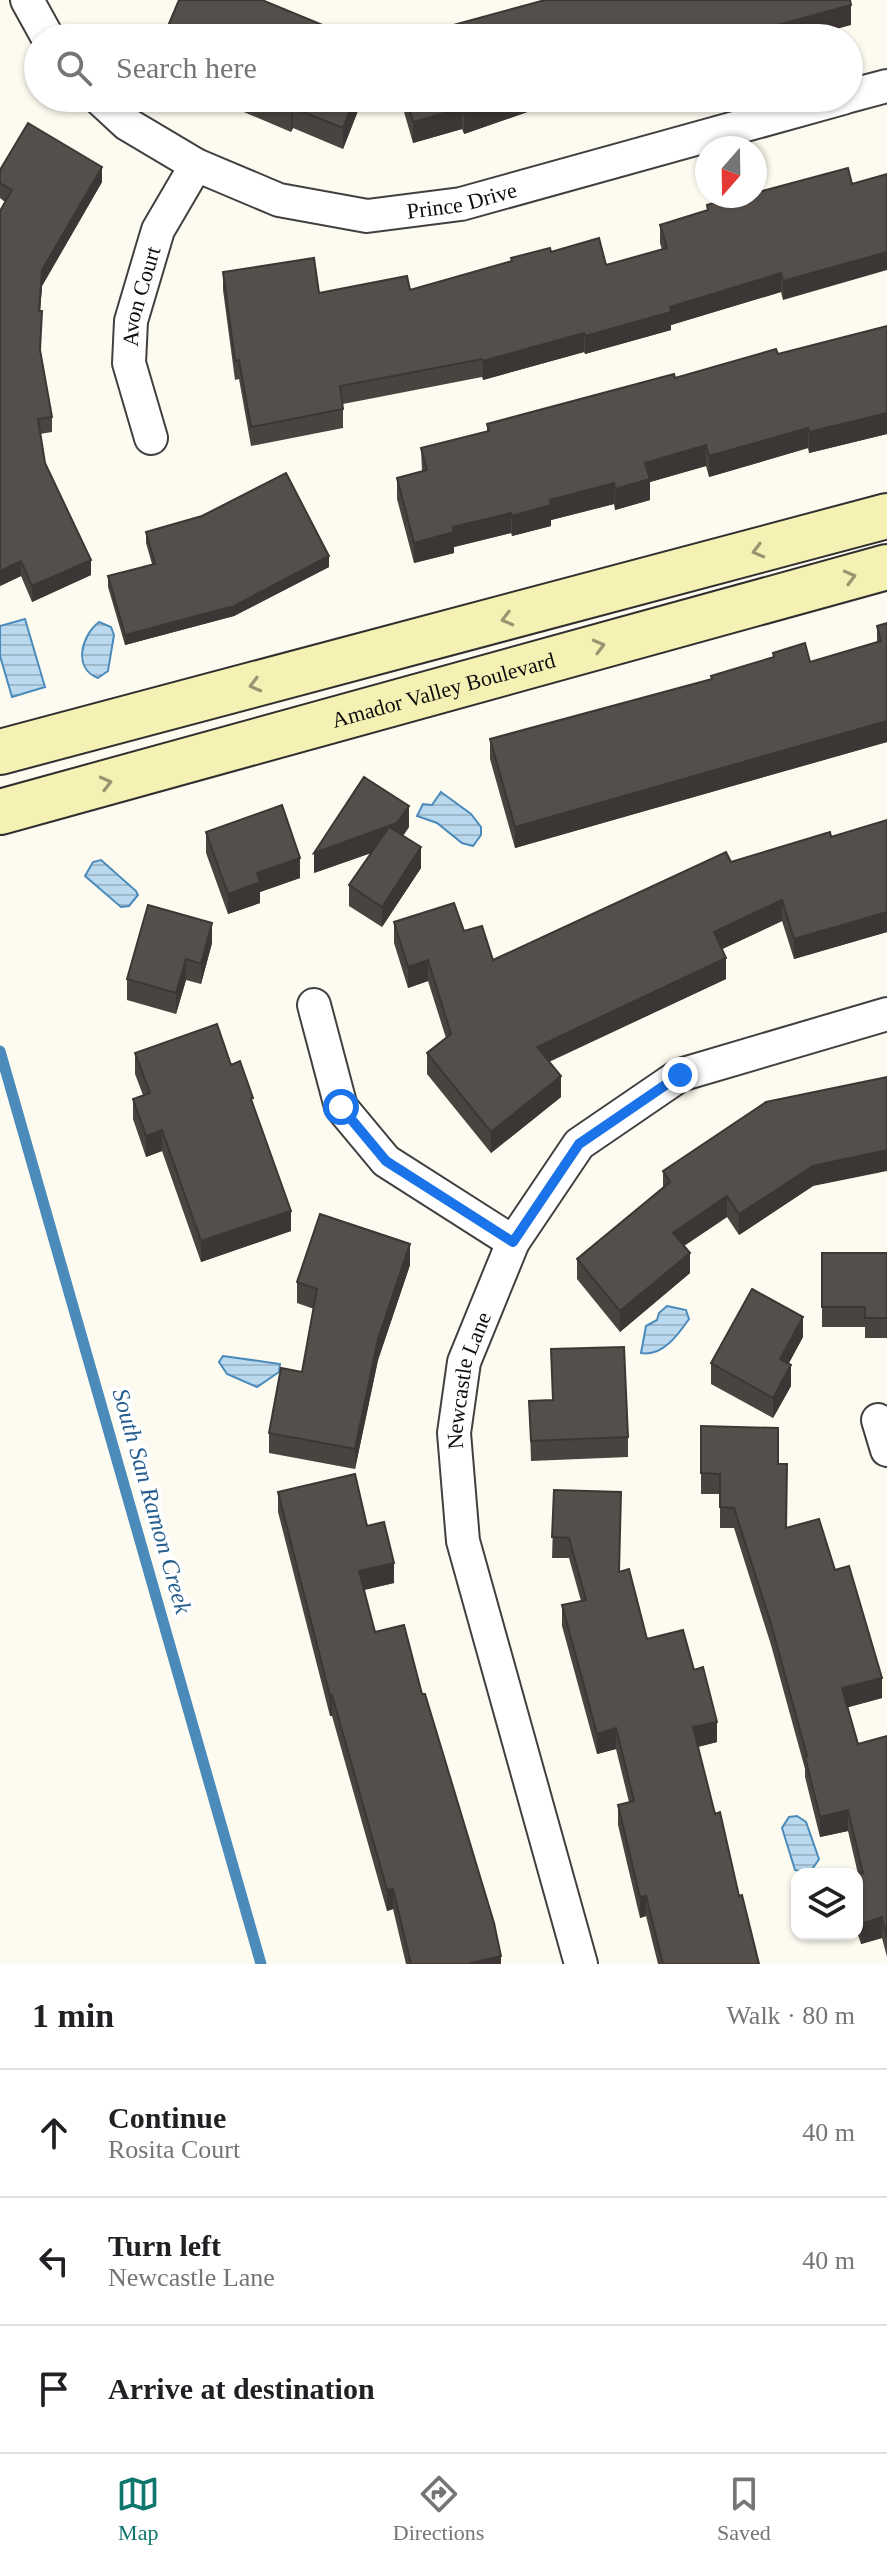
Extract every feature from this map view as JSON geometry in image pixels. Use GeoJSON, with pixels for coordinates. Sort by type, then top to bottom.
{"type":"FeatureCollection","features":[{"type":"Feature","properties":{"kind":"street"},"geometry":{"type":"LineString","coordinates":[[27,0],[40,24]]}},
{"type":"Feature","properties":{"kind":"street"},"geometry":{"type":"LineString","coordinates":[[863,92],[887,86]]}},
{"type":"Feature","properties":{"kind":"street","name":"Prince Drive"},"geometry":{"type":"LineString","coordinates":[[114,112],[127,124],[196,165],[279,200],[367,216],[461,204],[793,112]]}},
{"type":"Feature","properties":{"kind":"street","name":"Avon Court"},"geometry":{"type":"LineString","coordinates":[[151,438],[129,363],[131,321],[158,230],[196,165]]}},
{"type":"Feature","properties":{"kind":"street"},"geometry":{"type":"LineString","coordinates":[[15,808],[8,750],[887,516]]}},
{"type":"Feature","properties":{"kind":"street","name":"Amador Valley Boulevard"},"geometry":{"type":"LineString","coordinates":[[15,808],[887,567]]}},
{"type":"Feature","properties":{"kind":"street"},"geometry":{"type":"LineString","coordinates":[[314,1005],[341,1107],[386,1161],[513,1242]]}},
{"type":"Feature","properties":{"kind":"street","name":"Newcastle Lane"},"geometry":{"type":"LineString","coordinates":[[581,1964],[463,1541],[454,1433],[464,1362],[513,1242],[579,1144],[680,1075],[887,1014]]}},
{"type":"Feature","properties":{"kind":"street"},"geometry":{"type":"LineString","coordinates":[[878,1420],[887,1450]]}},
{"type":"Feature","properties":{"kind":"water"},"geometry":{"type":"Polygon","coordinates":[[[25,619],[45,687],[12,697],[0,656],[0,626],[25,619]]]}},
{"type":"Feature","properties":{"kind":"water"},"geometry":{"type":"Polygon","coordinates":[[[99,622],[111,627],[114,635],[108,671],[98,678],[85,667],[82,651],[88,635],[99,622]]]}},
{"type":"Feature","properties":{"kind":"water"},"geometry":{"type":"Polygon","coordinates":[[[441,792],[471,814],[481,827],[481,835],[473,846],[462,843],[437,823],[417,816],[423,804],[432,805],[441,792]]]}},
{"type":"Feature","properties":{"kind":"water"},"geometry":{"type":"Polygon","coordinates":[[[101,860],[136,891],[138,895],[129,906],[121,907],[85,876],[93,862],[101,860]]]}},
{"type":"Feature","properties":{"kind":"water"},"geometry":{"type":"Polygon","coordinates":[[[667,1306],[686,1310],[689,1319],[663,1348],[641,1353],[646,1326],[657,1320],[659,1313],[667,1306]]]}},
{"type":"Feature","properties":{"kind":"water"},"geometry":{"type":"Polygon","coordinates":[[[223,1356],[280,1364],[279,1372],[257,1387],[227,1374],[219,1362],[223,1356]]]}},
{"type":"Feature","properties":{"kind":"water"},"geometry":{"type":"Polygon","coordinates":[[[797,1816],[806,1822],[819,1859],[813,1868],[794,1868],[782,1828],[789,1817],[797,1816]]]}},
{"type":"Feature","properties":{"kind":"building"},"geometry":{"type":"Polygon","coordinates":[[[179,0],[262,0],[320,24],[169,24],[179,0]]]}},
{"type":"Feature","properties":{"kind":"building"},"geometry":{"type":"Polygon","coordinates":[[[545,0],[850,0],[851,5],[781,24],[457,24],[545,0]]]}},
{"type":"Feature","properties":{"kind":"building"},"geometry":{"type":"Polygon","coordinates":[[[303,112],[349,112],[343,128],[303,112]]]}},
{"type":"Feature","properties":{"kind":"building"},"geometry":{"type":"Polygon","coordinates":[[[410,112],[448,112],[413,122],[410,112]]]}},
{"type":"Feature","properties":{"kind":"building"},"geometry":{"type":"Polygon","coordinates":[[[28,123],[102,167],[42,270],[39,311],[42,311],[40,350],[52,417],[38,419],[45,463],[91,560],[32,586],[21,561],[0,571],[0,211],[12,190],[0,183],[0,170],[28,123]]]}},
{"type":"Feature","properties":{"kind":"building"},"geometry":{"type":"Polygon","coordinates":[[[848,168],[852,184],[887,174],[887,252],[783,281],[781,273],[670,307],[671,312],[483,361],[340,386],[343,409],[251,427],[239,360],[235,361],[223,272],[314,258],[319,293],[407,276],[410,290],[512,261],[511,258],[550,248],[551,252],[599,238],[606,265],[667,248],[660,225],[708,208],[767,208],[767,190],[848,168]]]}},
{"type":"Feature","properties":{"kind":"building"},"geometry":{"type":"Polygon","coordinates":[[[887,326],[887,413],[809,432],[808,428],[709,456],[706,445],[645,463],[650,479],[615,489],[614,483],[550,500],[551,505],[453,527],[454,532],[414,543],[397,478],[427,470],[421,448],[489,431],[487,424],[674,374],[675,378],[776,349],[778,354],[887,326]]]}},
{"type":"Feature","properties":{"kind":"building"},"geometry":{"type":"Polygon","coordinates":[[[286,473],[329,556],[234,606],[125,635],[108,576],[155,564],[146,532],[202,516],[286,473]]]}},
{"type":"Feature","properties":{"kind":"building"},"geometry":{"type":"Polygon","coordinates":[[[887,623],[887,721],[515,827],[490,739],[712,679],[711,676],[774,657],[773,653],[805,643],[810,662],[881,641],[877,626],[887,623]]]}},
{"type":"Feature","properties":{"kind":"building"},"geometry":{"type":"Polygon","coordinates":[[[364,777],[409,806],[397,823],[314,853],[364,777]]]}},
{"type":"Feature","properties":{"kind":"building"},"geometry":{"type":"Polygon","coordinates":[[[282,805],[300,858],[257,873],[260,882],[228,894],[206,832],[282,805]]]}},
{"type":"Feature","properties":{"kind":"building"},"geometry":{"type":"Polygon","coordinates":[[[887,820],[887,912],[794,939],[782,900],[714,932],[726,958],[537,1047],[561,1076],[491,1132],[427,1053],[451,1034],[428,960],[408,967],[394,922],[454,903],[464,931],[482,926],[493,960],[726,852],[731,862],[830,832],[831,837],[887,820]]]}},
{"type":"Feature","properties":{"kind":"building"},"geometry":{"type":"Polygon","coordinates":[[[389,827],[421,847],[382,907],[349,885],[389,827]]]}},
{"type":"Feature","properties":{"kind":"building"},"geometry":{"type":"Polygon","coordinates":[[[148,905],[212,923],[201,964],[186,959],[176,993],[127,979],[148,905]]]}},
{"type":"Feature","properties":{"kind":"building"},"geometry":{"type":"Polygon","coordinates":[[[217,1024],[231,1065],[240,1061],[291,1211],[201,1241],[162,1130],[146,1136],[133,1099],[150,1093],[135,1053],[217,1024]]]}},
{"type":"Feature","properties":{"kind":"building"},"geometry":{"type":"Polygon","coordinates":[[[887,1077],[887,1150],[813,1166],[739,1214],[727,1196],[673,1233],[690,1253],[620,1311],[577,1259],[670,1182],[663,1171],[766,1102],[887,1077]]]}},
{"type":"Feature","properties":{"kind":"building"},"geometry":{"type":"Polygon","coordinates":[[[320,1214],[410,1244],[378,1339],[355,1449],[269,1433],[281,1368],[302,1372],[317,1289],[297,1282],[320,1214]]]}},
{"type":"Feature","properties":{"kind":"building"},"geometry":{"type":"Polygon","coordinates":[[[822,1253],[887,1253],[887,1318],[865,1318],[865,1307],[822,1307],[822,1253]]]}},
{"type":"Feature","properties":{"kind":"building"},"geometry":{"type":"Polygon","coordinates":[[[752,1289],[803,1317],[780,1359],[791,1365],[773,1398],[711,1363],[752,1289]]]}},
{"type":"Feature","properties":{"kind":"building"},"geometry":{"type":"Polygon","coordinates":[[[624,1347],[628,1437],[531,1441],[529,1401],[553,1400],[551,1349],[624,1347]]]}},
{"type":"Feature","properties":{"kind":"building"},"geometry":{"type":"Polygon","coordinates":[[[701,1426],[778,1428],[778,1464],[787,1464],[786,1528],[819,1519],[835,1570],[849,1566],[882,1678],[842,1688],[858,1744],[887,1736],[887,1937],[882,1917],[863,1923],[863,1868],[848,1810],[820,1817],[807,1756],[771,1624],[734,1508],[720,1507],[720,1474],[701,1473],[701,1426]]]}},
{"type":"Feature","properties":{"kind":"building"},"geometry":{"type":"Polygon","coordinates":[[[355,1474],[367,1526],[384,1522],[394,1563],[359,1571],[375,1632],[404,1625],[422,1694],[425,1694],[494,1923],[501,1956],[471,1964],[411,1964],[393,1889],[387,1890],[330,1696],[278,1492],[355,1474]]]}},
{"type":"Feature","properties":{"kind":"building"},"geometry":{"type":"Polygon","coordinates":[[[554,1490],[621,1492],[619,1572],[629,1569],[647,1639],[683,1630],[694,1670],[703,1667],[717,1722],[693,1727],[715,1814],[720,1812],[739,1896],[742,1895],[759,1964],[663,1964],[646,1896],[640,1897],[618,1805],[634,1801],[616,1728],[597,1734],[562,1605],[586,1600],[569,1538],[552,1537],[554,1490]]]}},
{"type":"Feature","properties":{"kind":"waterway","name":"South San Ramon Creek"},"geometry":{"type":"LineString","coordinates":[[0,1051],[261,1964]]}},
{"type":"Feature","properties":{"kind":"route"},"geometry":{"type":"LineString","coordinates":[[341,1107],[386,1161],[513,1242],[579,1144],[680,1075]]}}]}
